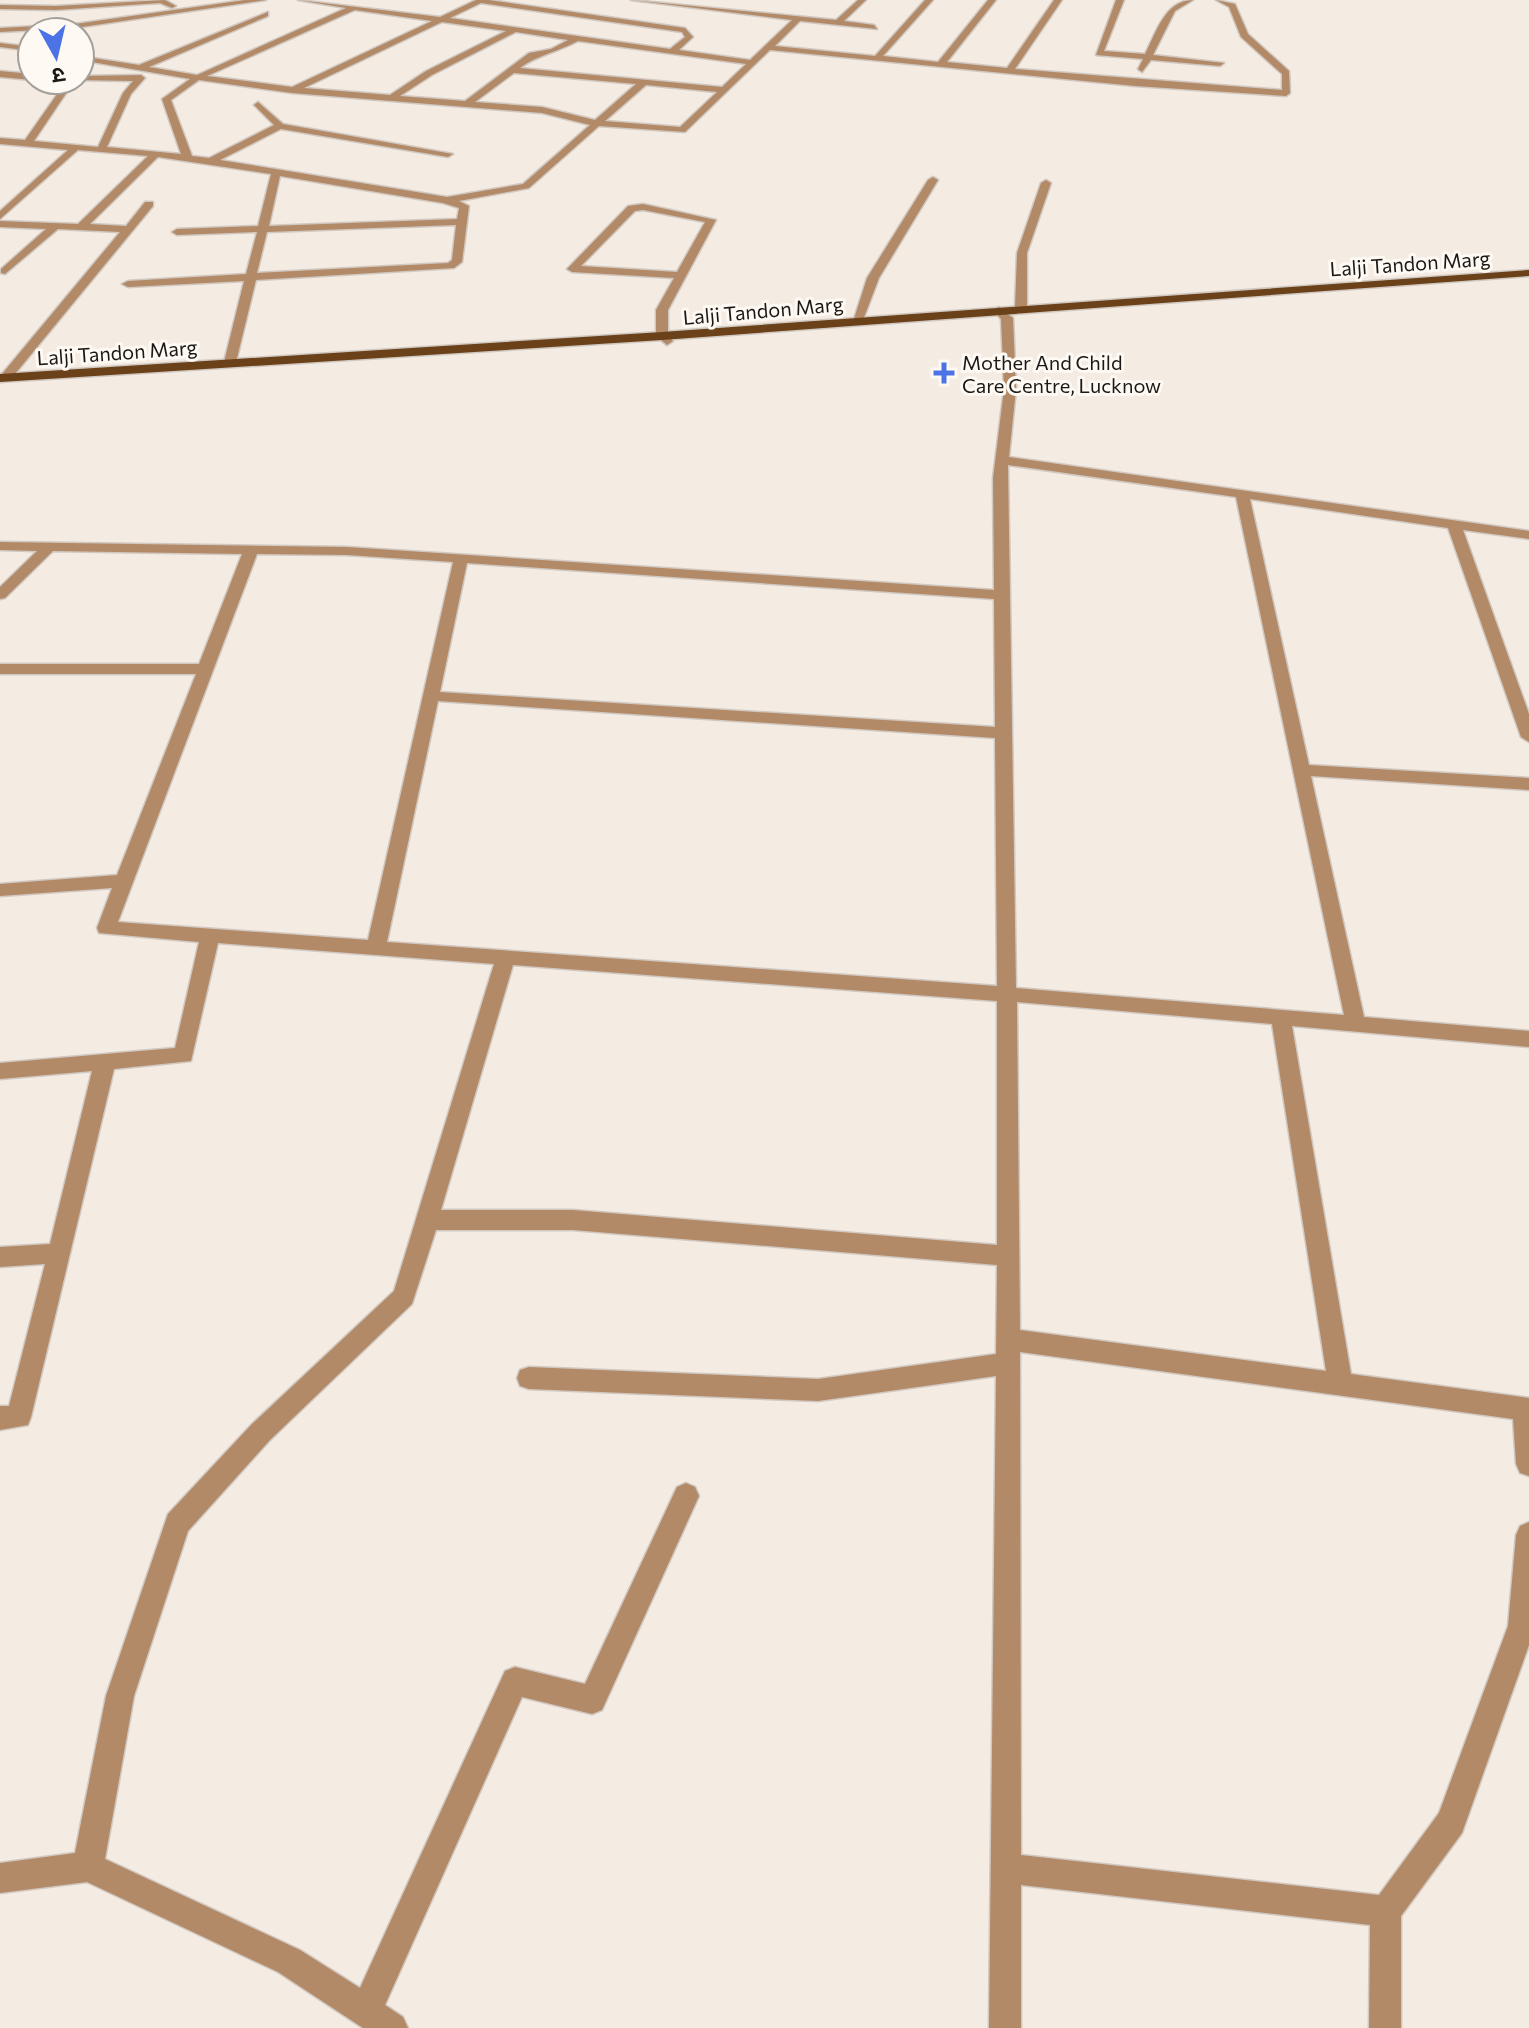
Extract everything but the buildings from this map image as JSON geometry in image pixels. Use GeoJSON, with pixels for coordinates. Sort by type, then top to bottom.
{"type":"FeatureCollection","features":[{"type":"Feature","properties":{"kind":"main road","name":"Lalji Tandon Marg"},"geometry":{"type":"LineString","coordinates":[[2,380],[664,339],[1529,273]]}},
{"type":"Feature","properties":{"kind":"main road"},"geometry":{"type":"LineString","coordinates":[[1484,276],[1496,283]]}},
{"type":"Feature","properties":{"kind":"main road","name":"Lalji Tandon Marg"},"geometry":{"type":"LineString","coordinates":[[55,378],[230,362],[664,339],[857,320],[1529,281]]}},
{"type":"Feature","properties":{"kind":"street"},"geometry":{"type":"LineString","coordinates":[[102,5],[115,0]]}},
{"type":"Feature","properties":{"kind":"street"},"geometry":{"type":"LineString","coordinates":[[0,30],[75,26],[262,0]]}},
{"type":"Feature","properties":{"kind":"street"},"geometry":{"type":"LineString","coordinates":[[302,0],[754,63]]}},
{"type":"Feature","properties":{"kind":"street"},"geometry":{"type":"LineString","coordinates":[[188,159],[166,99],[192,80],[372,0]]}},
{"type":"Feature","properties":{"kind":"street"},"geometry":{"type":"LineString","coordinates":[[635,0],[874,27]]}},
{"type":"Feature","properties":{"kind":"street"},"geometry":{"type":"LineString","coordinates":[[838,23],[862,0]]}},
{"type":"Feature","properties":{"kind":"street"},"geometry":{"type":"LineString","coordinates":[[877,58],[929,0]]}},
{"type":"Feature","properties":{"kind":"street"},"geometry":{"type":"LineString","coordinates":[[941,64],[992,0]]}},
{"type":"Feature","properties":{"kind":"street"},"geometry":{"type":"LineString","coordinates":[[1009,71],[1058,0]]}},
{"type":"Feature","properties":{"kind":"street"},"geometry":{"type":"LineString","coordinates":[[1120,0],[1099,53],[1220,63]]}},
{"type":"Feature","properties":{"kind":"street"},"geometry":{"type":"LineString","coordinates":[[1135,83],[1172,10],[1189,0]]}},
{"type":"Feature","properties":{"kind":"street"},"geometry":{"type":"LineString","coordinates":[[770,48],[1135,83],[1286,93],[1286,73],[1244,35],[1232,6],[1220,0]]}},
{"type":"Feature","properties":{"kind":"street"},"geometry":{"type":"LineString","coordinates":[[0,7],[161,1],[183,11]]}},
{"type":"Feature","properties":{"kind":"street"},"geometry":{"type":"LineString","coordinates":[[292,90],[481,1],[685,30],[689,37],[670,53]]}},
{"type":"Feature","properties":{"kind":"street"},"geometry":{"type":"LineString","coordinates":[[766,17],[775,8]]}},
{"type":"Feature","properties":{"kind":"street"},"geometry":{"type":"LineString","coordinates":[[96,77],[140,73],[265,14]]}},
{"type":"Feature","properties":{"kind":"street"},"geometry":{"type":"LineString","coordinates":[[96,62],[140,73],[192,80],[542,110],[595,123],[682,130],[797,20]]}},
{"type":"Feature","properties":{"kind":"street"},"geometry":{"type":"LineString","coordinates":[[389,99],[429,73],[514,30]]}},
{"type":"Feature","properties":{"kind":"street"},"geometry":{"type":"LineString","coordinates":[[468,103],[532,55],[553,51],[577,38]]}},
{"type":"Feature","properties":{"kind":"street"},"geometry":{"type":"LineString","coordinates":[[511,70],[725,90]]}},
{"type":"Feature","properties":{"kind":"street"},"geometry":{"type":"LineString","coordinates":[[101,150],[127,93],[140,73]]}},
{"type":"Feature","properties":{"kind":"street"},"geometry":{"type":"LineString","coordinates":[[445,200],[526,186],[643,83]]}},
{"type":"Feature","properties":{"kind":"street"},"geometry":{"type":"LineString","coordinates":[[28,143],[60,96]]}},
{"type":"Feature","properties":{"kind":"street"},"geometry":{"type":"LineString","coordinates":[[258,105],[280,126],[448,154]]}},
{"type":"Feature","properties":{"kind":"street"},"geometry":{"type":"LineString","coordinates":[[209,162],[280,126]]}},
{"type":"Feature","properties":{"kind":"street"},"geometry":{"type":"LineString","coordinates":[[0,141],[188,159],[445,200],[464,206],[457,262],[453,265],[128,284]]}},
{"type":"Feature","properties":{"kind":"street"},"geometry":{"type":"LineString","coordinates":[[0,151],[13,141]]}},
{"type":"Feature","properties":{"kind":"street"},"geometry":{"type":"LineString","coordinates":[[0,216],[76,147]]}},
{"type":"Feature","properties":{"kind":"street"},"geometry":{"type":"LineString","coordinates":[[81,227],[155,155]]}},
{"type":"Feature","properties":{"kind":"street"},"geometry":{"type":"LineString","coordinates":[[230,362],[276,174]]}},
{"type":"Feature","properties":{"kind":"street"},"geometry":{"type":"LineString","coordinates":[[857,320],[873,278],[933,180]]}},
{"type":"Feature","properties":{"kind":"street"},"geometry":{"type":"LineString","coordinates":[[1005,2028],[1008,1256],[1002,460],[1010,389],[1009,312],[1022,253],[1046,183]]}},
{"type":"Feature","properties":{"kind":"street"},"geometry":{"type":"LineString","coordinates":[[2,380],[149,204]]}},
{"type":"Feature","properties":{"kind":"street"},"geometry":{"type":"LineString","coordinates":[[664,339],[662,310],[711,220],[643,207],[632,208],[572,269],[681,275]]}},
{"type":"Feature","properties":{"kind":"street"},"geometry":{"type":"LineString","coordinates":[[177,232],[460,222]]}},
{"type":"Feature","properties":{"kind":"street"},"geometry":{"type":"LineString","coordinates":[[0,224],[129,229]]}},
{"type":"Feature","properties":{"kind":"street"},"geometry":{"type":"LineString","coordinates":[[5,271],[56,226]]}},
{"type":"Feature","properties":{"kind":"street"},"geometry":{"type":"LineString","coordinates":[[1002,460],[1529,535]]}},
{"type":"Feature","properties":{"kind":"street"},"geometry":{"type":"LineString","coordinates":[[1242,494],[1356,1025]]}},
{"type":"Feature","properties":{"kind":"street"},"geometry":{"type":"LineString","coordinates":[[1454,524],[1529,737]]}},
{"type":"Feature","properties":{"kind":"street"},"geometry":{"type":"LineString","coordinates":[[0,546],[347,551],[1001,595]]}},
{"type":"Feature","properties":{"kind":"street"},"geometry":{"type":"LineString","coordinates":[[0,595],[49,547]]}},
{"type":"Feature","properties":{"kind":"street"},"geometry":{"type":"LineString","coordinates":[[251,550],[106,928],[1006,994],[1529,1039]]}},
{"type":"Feature","properties":{"kind":"street"},"geometry":{"type":"LineString","coordinates":[[376,948],[461,559]]}},
{"type":"Feature","properties":{"kind":"street"},"geometry":{"type":"LineString","coordinates":[[0,669],[205,669]]}},
{"type":"Feature","properties":{"kind":"street"},"geometry":{"type":"LineString","coordinates":[[431,696],[1003,733]]}},
{"type":"Feature","properties":{"kind":"street"},"geometry":{"type":"LineString","coordinates":[[1302,770],[1529,784]]}},
{"type":"Feature","properties":{"kind":"street"},"geometry":{"type":"LineString","coordinates":[[0,890],[124,881]]}},
{"type":"Feature","properties":{"kind":"street"},"geometry":{"type":"LineString","coordinates":[[0,1071],[184,1055],[210,936]]}},
{"type":"Feature","properties":{"kind":"street"},"geometry":{"type":"LineString","coordinates":[[88,1867],[120,1696],[177,1523],[261,1432],[404,1297],[506,957]]}},
{"type":"Feature","properties":{"kind":"street"},"geometry":{"type":"LineString","coordinates":[[1281,1018],[1340,1384]]}},
{"type":"Feature","properties":{"kind":"street"},"geometry":{"type":"LineString","coordinates":[[0,1418],[19,1417],[105,1062]]}},
{"type":"Feature","properties":{"kind":"street"},"geometry":{"type":"LineString","coordinates":[[427,1220],[573,1220],[1008,1256]]}},
{"type":"Feature","properties":{"kind":"street"},"geometry":{"type":"LineString","coordinates":[[0,1257],[60,1253]]}},
{"type":"Feature","properties":{"kind":"street"},"geometry":{"type":"LineString","coordinates":[[529,1378],[818,1390],[1008,1351],[1340,1384],[1527,1410],[1529,1464]]}},
{"type":"Feature","properties":{"kind":"street"},"geometry":{"type":"LineString","coordinates":[[366,2011],[515,1681],[592,1700],[686,1496]]}},
{"type":"Feature","properties":{"kind":"street"},"geometry":{"type":"LineString","coordinates":[[1385,2028],[1386,1911],[1451,1822],[1522,1626],[1529,1535]]}},
{"type":"Feature","properties":{"kind":"street"},"geometry":{"type":"LineString","coordinates":[[0,1878],[88,1867],[289,1961],[392,2028]]}},
{"type":"Feature","properties":{"kind":"street"},"geometry":{"type":"LineString","coordinates":[[1005,1868],[1386,1911]]}},
{"type":"Feature","properties":{"kind":"place","name":"Mother And Child Care Centre, Lucknow"},"geometry":{"type":"Point","coordinates":[944,373]}}]}
